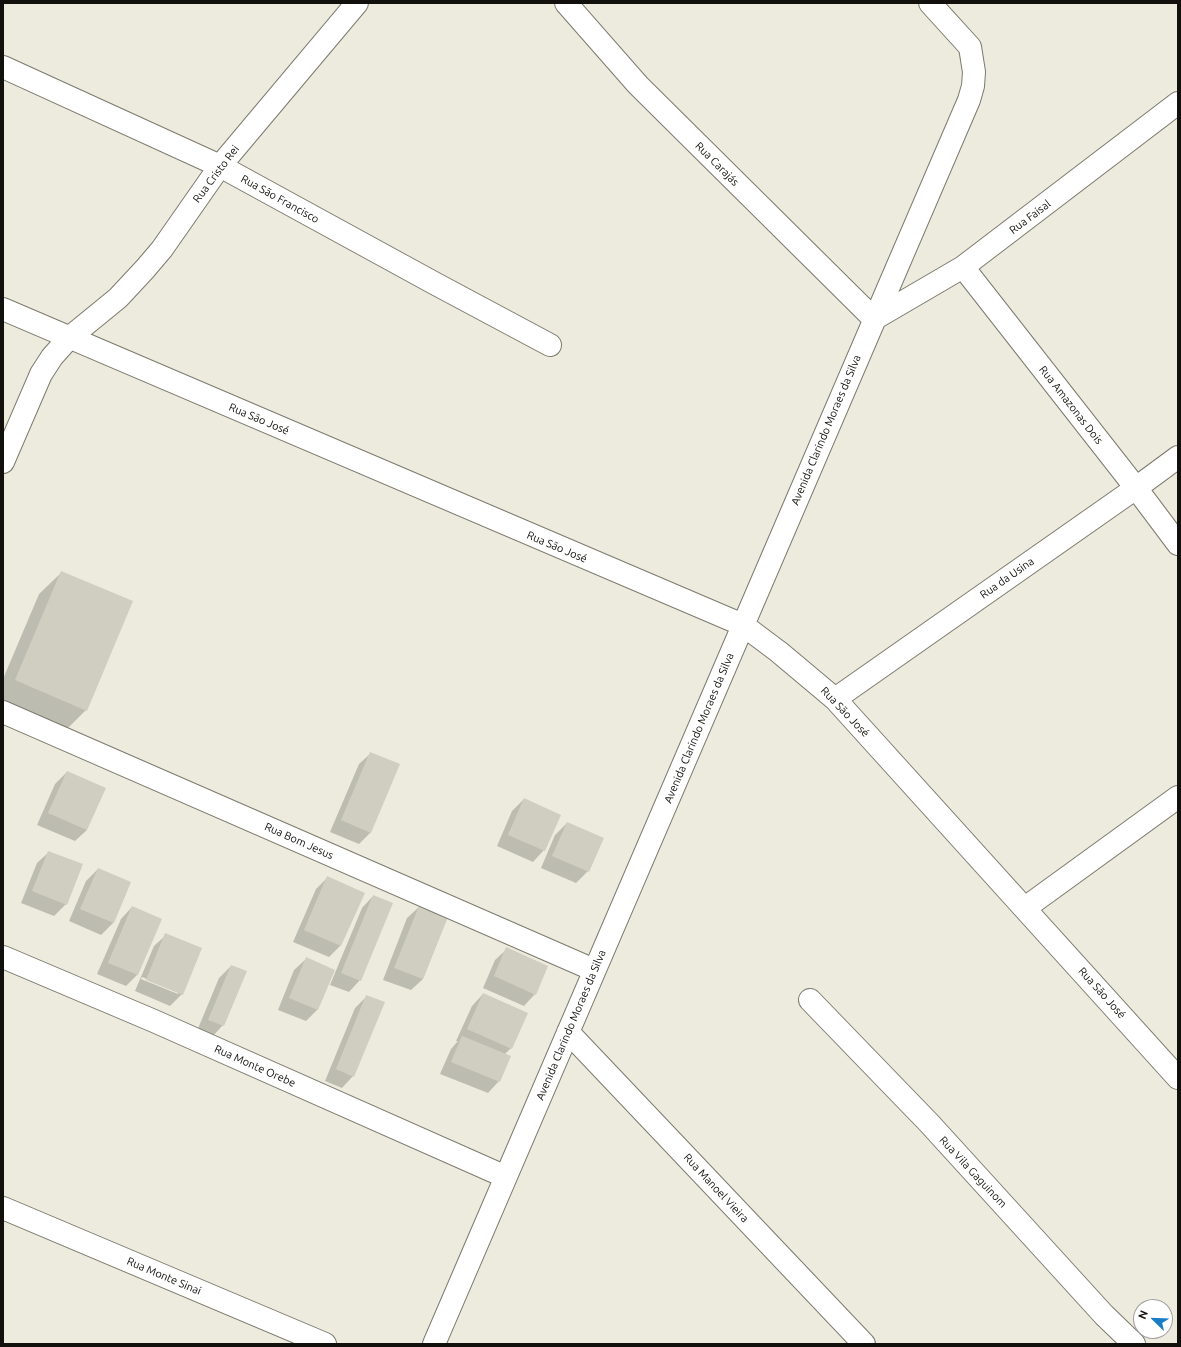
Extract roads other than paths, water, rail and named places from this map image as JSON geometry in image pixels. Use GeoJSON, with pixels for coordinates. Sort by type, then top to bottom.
{"type":"FeatureCollection","features":[{"type":"Feature","properties":{"kind":"street","name":"Rua Cristo Rei"},"geometry":{"type":"LineString","coordinates":[[3,462],[41,374],[52,357],[69,338],[118,298],[145,269],[162,249],[220,166],[357,3]]}},
{"type":"Feature","properties":{"kind":"street","name":"Rua Carajás"},"geometry":{"type":"LineString","coordinates":[[566,3],[638,85],[874,319]]}},
{"type":"Feature","properties":{"kind":"street","name":"Avenida Clarindo Moraes da Silva"},"geometry":{"type":"LineString","coordinates":[[440,1341],[506,1177],[594,970],[969,100],[973,86],[974,72],[970,47],[930,3]]}},
{"type":"Feature","properties":{"kind":"street","name":"Rua São Francisco"},"geometry":{"type":"LineString","coordinates":[[3,67],[220,166],[420,276],[550,345]]}},
{"type":"Feature","properties":{"kind":"street","name":"Rua Faisal"},"geometry":{"type":"LineString","coordinates":[[874,319],[963,267],[1178,103]]}},
{"type":"Feature","properties":{"kind":"street","name":"Rua Amazonas Dois"},"geometry":{"type":"LineString","coordinates":[[963,267],[1178,544]]}},
{"type":"Feature","properties":{"kind":"street","name":"Rua São José"},"geometry":{"type":"LineString","coordinates":[[3,309],[743,625],[779,652],[835,699],[1178,1078]]}},
{"type":"Feature","properties":{"kind":"street","name":"Rua da Usina"},"geometry":{"type":"LineString","coordinates":[[835,699],[1178,457]]}},
{"type":"Feature","properties":{"kind":"street","name":"Rua Bom Jesus"},"geometry":{"type":"LineString","coordinates":[[3,712],[594,970]]}},
{"type":"Feature","properties":{"kind":"street"},"geometry":{"type":"LineString","coordinates":[[1025,908],[1178,797]]}},
{"type":"Feature","properties":{"kind":"street","name":"Rua Monte Orebe"},"geometry":{"type":"LineString","coordinates":[[3,957],[154,1021],[506,1177]]}},
{"type":"Feature","properties":{"kind":"street","name":"Rua Vila Gaguinom"},"geometry":{"type":"LineString","coordinates":[[810,1000],[929,1123],[1104,1315],[1134,1344]]}},
{"type":"Feature","properties":{"kind":"street","name":"Rua Manoel Vieira"},"geometry":{"type":"LineString","coordinates":[[568,1032],[864,1344]]}},
{"type":"Feature","properties":{"kind":"street","name":"Rua Monte Sinai"},"geometry":{"type":"LineString","coordinates":[[3,1208],[325,1344]]}}]}
